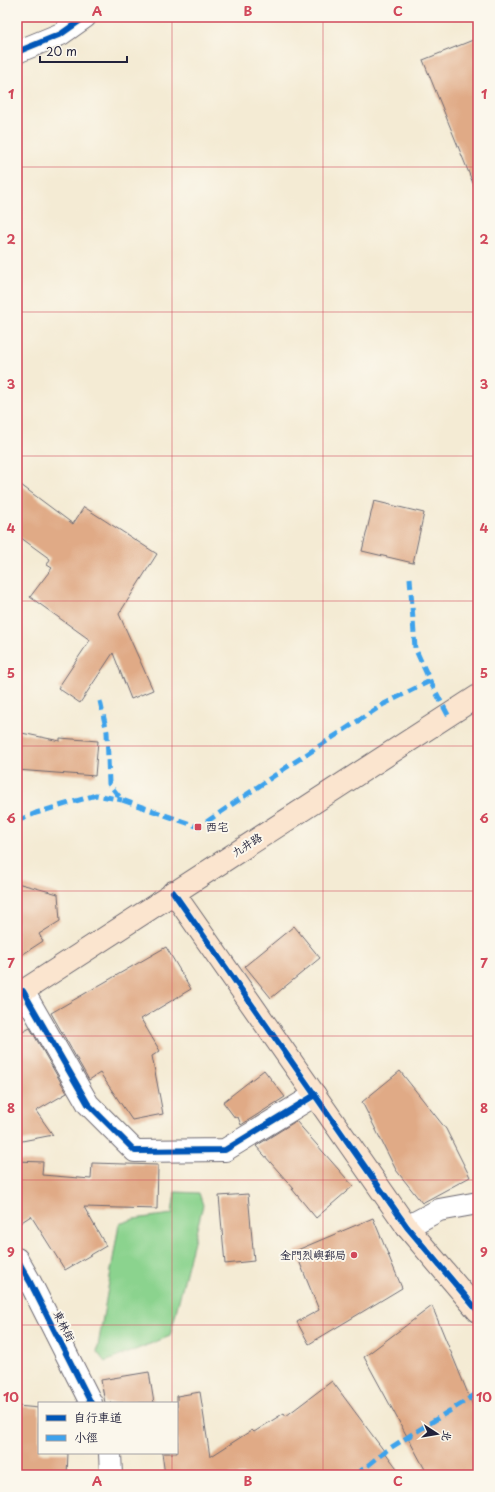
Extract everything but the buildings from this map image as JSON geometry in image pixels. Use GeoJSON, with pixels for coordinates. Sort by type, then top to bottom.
{"type":"FeatureCollection","features":[{"type":"Feature","properties":{"kind":"main road","name":"九井路"},"geometry":{"type":"LineString","coordinates":[[20,993],[173,892],[478,696]]}},
{"type":"Feature","properties":{"kind":"main road"},"geometry":{"type":"LineString","coordinates":[[173,892],[407,1227],[478,1311]]}},
{"type":"Feature","properties":{"kind":"street"},"geometry":{"type":"LineString","coordinates":[[17,52],[61,34],[85,17]]}},
{"type":"Feature","properties":{"kind":"street"},"geometry":{"type":"LineString","coordinates":[[20,993],[88,1104],[135,1151],[225,1150],[315,1095]]}},
{"type":"Feature","properties":{"kind":"street"},"geometry":{"type":"LineString","coordinates":[[407,1227],[439,1210],[478,1203]]}},
{"type":"Feature","properties":{"kind":"street","name":"東林街"},"geometry":{"type":"LineString","coordinates":[[17,1259],[90,1402]]}},
{"type":"Feature","properties":{"kind":"street"},"geometry":{"type":"LineString","coordinates":[[110,1454],[111,1475]]}},
{"type":"Feature","properties":{"kind":"green space"},"geometry":{"type":"Polygon","coordinates":[[[175,1192],[199,1193],[203,1205],[170,1336],[105,1362],[97,1352],[119,1224],[134,1219],[172,1214],[175,1192]]]}},
{"type":"Feature","properties":{"kind":"marked path"},"geometry":{"type":"LineString","coordinates":[[410,578],[415,648],[448,715]]}},
{"type":"Feature","properties":{"kind":"marked path"},"geometry":{"type":"LineString","coordinates":[[100,701],[107,732],[109,784],[122,800],[199,827],[284,769],[384,704],[430,681]]}},
{"type":"Feature","properties":{"kind":"marked path"},"geometry":{"type":"LineString","coordinates":[[17,821],[36,813],[96,795],[122,800]]}},
{"type":"Feature","properties":{"kind":"marked path"},"geometry":{"type":"LineString","coordinates":[[356,1475],[387,1450],[478,1393]]}},
{"type":"Feature","properties":{"kind":"cycle path"},"geometry":{"type":"LineString","coordinates":[[17,52],[61,34],[85,17]]}},
{"type":"Feature","properties":{"kind":"cycle path"},"geometry":{"type":"LineString","coordinates":[[173,892],[407,1227],[478,1311]]}},
{"type":"Feature","properties":{"kind":"cycle path"},"geometry":{"type":"LineString","coordinates":[[23,991],[88,1104],[135,1151],[225,1150],[315,1095]]}},
{"type":"Feature","properties":{"kind":"cycle path"},"geometry":{"type":"LineString","coordinates":[[17,1259],[90,1402]]}},
{"type":"Feature","properties":{"kind":"place","name":"西宅"},"geometry":{"type":"Point","coordinates":[198,827]}},
{"type":"Feature","properties":{"kind":"place","name":"金門烈嶼郵局"},"geometry":{"type":"Point","coordinates":[354,1255]}}]}
